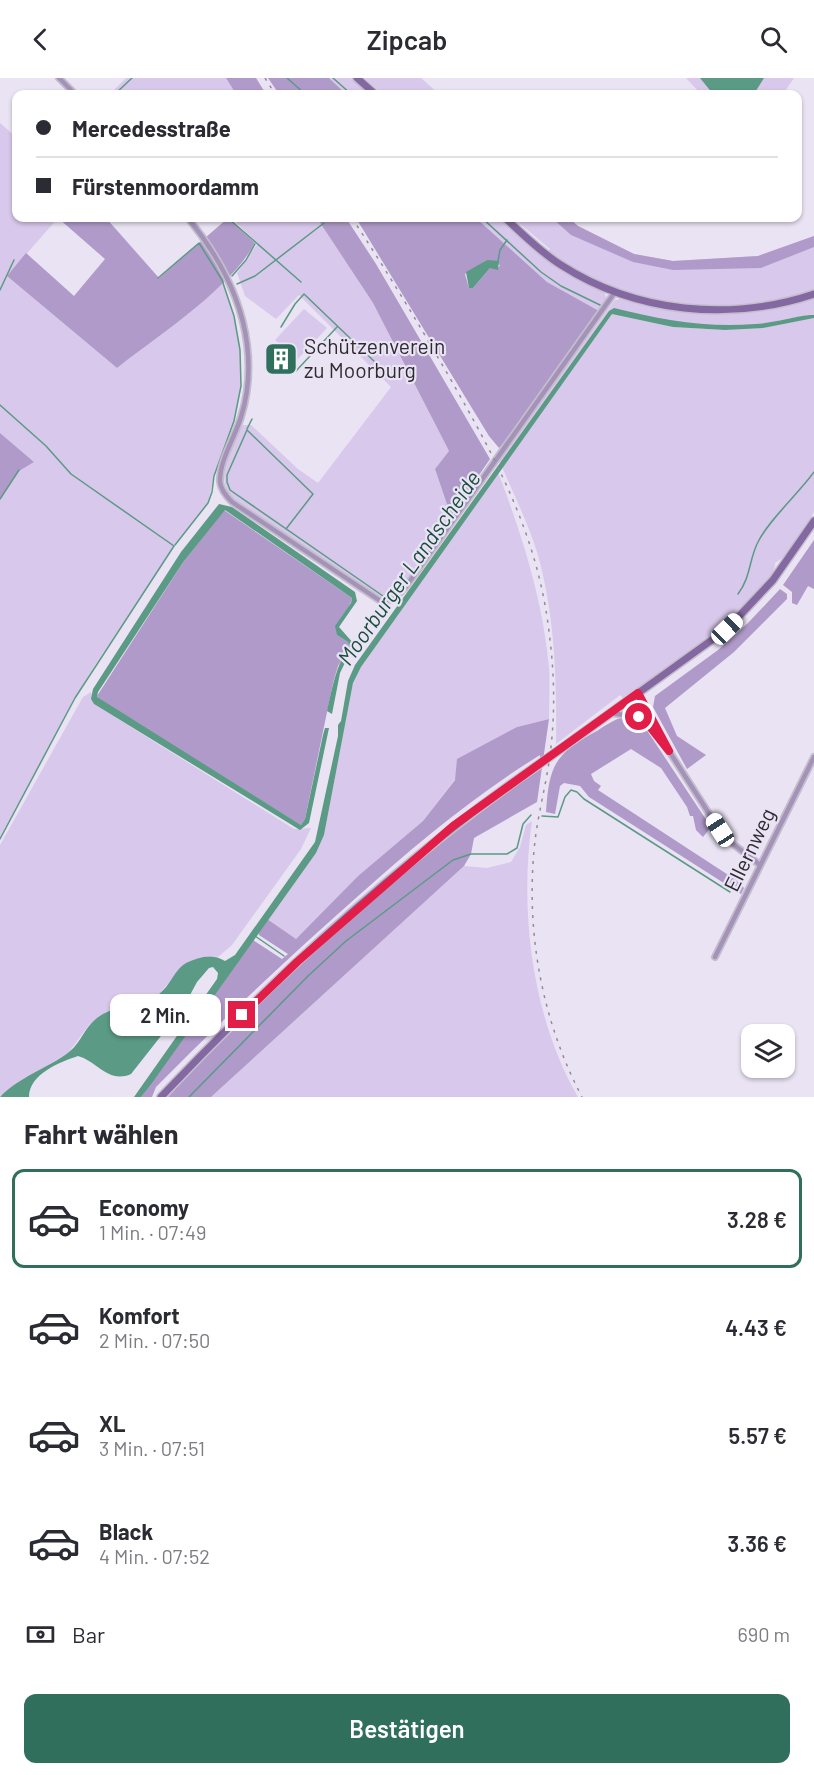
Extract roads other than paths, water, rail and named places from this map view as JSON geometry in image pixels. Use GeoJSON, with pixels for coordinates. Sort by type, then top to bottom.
{"type":"FeatureCollection","features":[{"type":"Feature","properties":{"kind":"main road"},"geometry":{"type":"LineString","coordinates":[[357,78],[370,90]]}},
{"type":"Feature","properties":{"kind":"main road"},"geometry":{"type":"LineString","coordinates":[[509,222],[560,264],[615,292],[654,303],[718,311],[760,308],[814,294]]}},
{"type":"Feature","properties":{"kind":"main road"},"geometry":{"type":"LineString","coordinates":[[161,1097],[283,975],[369,897],[465,816],[703,648],[749,608],[784,567],[814,521]]}},
{"type":"Feature","properties":{"kind":"street"},"geometry":{"type":"LineString","coordinates":[[59,78],[71,90]]}},
{"type":"Feature","properties":{"kind":"street"},"geometry":{"type":"LineString","coordinates":[[191,222],[210,246],[229,280],[244,324],[247,345],[249,366],[242,415],[221,472],[220,484],[224,494],[373,598],[383,602],[393,599],[405,588],[615,292]]}},
{"type":"Feature","properties":{"kind":"street"},"geometry":{"type":"LineString","coordinates":[[638,693],[635,706],[669,751]]}},
{"type":"Feature","properties":{"kind":"street"},"geometry":{"type":"LineString","coordinates":[[638,693],[669,751],[724,837],[735,848],[760,865]]}},
{"type":"Feature","properties":{"kind":"street"},"geometry":{"type":"LineString","coordinates":[[611,713],[643,718]]}},
{"type":"Feature","properties":{"kind":"street","name":"Ellernweg"},"geometry":{"type":"LineString","coordinates":[[715,957],[814,758]]}},
{"type":"Feature","properties":{"kind":"waterway"},"geometry":{"type":"LineString","coordinates":[[119,90],[132,78]]}},
{"type":"Feature","properties":{"kind":"waterway"},"geometry":{"type":"LineString","coordinates":[[287,78],[300,90]]}},
{"type":"Feature","properties":{"kind":"waterway"},"geometry":{"type":"LineString","coordinates":[[333,78],[346,90]]}},
{"type":"Feature","properties":{"kind":"waterway"},"geometry":{"type":"LineString","coordinates":[[233,222],[301,282]]}},
{"type":"Feature","properties":{"kind":"waterway"},"geometry":{"type":"LineString","coordinates":[[486,222],[541,272],[561,286],[600,305]]}},
{"type":"Feature","properties":{"kind":"waterway"},"geometry":{"type":"LineString","coordinates":[[237,284],[255,276],[324,223]]}},
{"type":"Feature","properties":{"kind":"waterway"},"geometry":{"type":"LineString","coordinates":[[498,261],[500,250],[507,240]]}},
{"type":"Feature","properties":{"kind":"waterway"},"geometry":{"type":"LineString","coordinates":[[158,278],[199,243],[222,280],[234,316],[240,350],[241,386],[234,421],[214,476],[212,492],[208,503],[175,545]]}},
{"type":"Feature","properties":{"kind":"waterway"},"geometry":{"type":"LineString","coordinates":[[232,276],[246,260],[255,244]]}},
{"type":"Feature","properties":{"kind":"waterway"},"geometry":{"type":"LineString","coordinates":[[0,290],[14,260]]}},
{"type":"Feature","properties":{"kind":"waterway"},"geometry":{"type":"LineString","coordinates":[[281,327],[304,294],[377,364]]}},
{"type":"Feature","properties":{"kind":"waterway"},"geometry":{"type":"LineString","coordinates":[[296,371],[337,327]]}},
{"type":"Feature","properties":{"kind":"waterway"},"geometry":{"type":"LineString","coordinates":[[0,405],[46,446],[71,474],[174,546],[75,698],[0,839]]}},
{"type":"Feature","properties":{"kind":"waterway"},"geometry":{"type":"LineString","coordinates":[[247,429],[252,419]]}},
{"type":"Feature","properties":{"kind":"waterway","name":"Moorburger Landscheide"},"geometry":{"type":"LineString","coordinates":[[286,529],[313,494],[247,430],[227,475],[230,490],[383,596]]}},
{"type":"Feature","properties":{"kind":"waterway"},"geometry":{"type":"LineString","coordinates":[[0,499],[19,470]]}},
{"type":"Feature","properties":{"kind":"waterway"},"geometry":{"type":"LineString","coordinates":[[738,594],[745,581],[755,548],[763,534],[814,472]]}},
{"type":"Feature","properties":{"kind":"waterway"},"geometry":{"type":"LineString","coordinates":[[542,816],[558,817],[565,797],[571,790],[577,792],[584,799],[730,892]]}},
{"type":"Feature","properties":{"kind":"waterway"},"geometry":{"type":"LineString","coordinates":[[189,1097],[308,976],[346,941],[453,860],[471,854],[507,854],[517,848],[523,824],[531,815]]}},
{"type":"Feature","properties":{"kind":"waterway"},"geometry":{"type":"LineString","coordinates":[[255,936],[284,956]]}},
{"type":"Feature","properties":{"kind":"railway"},"geometry":{"type":"LineString","coordinates":[[265,78],[272,90]]}},
{"type":"Feature","properties":{"kind":"railway"},"geometry":{"type":"LineString","coordinates":[[355,222],[430,344],[488,448],[516,508],[538,571],[550,640],[554,701],[549,762],[535,841],[532,907],[539,972],[546,1005],[568,1067],[582,1097]]}},
{"type":"Feature","properties":{"kind":"place","name":"Schützenverein zu Moorburg"},"geometry":{"type":"Point","coordinates":[281,359]}}]}
